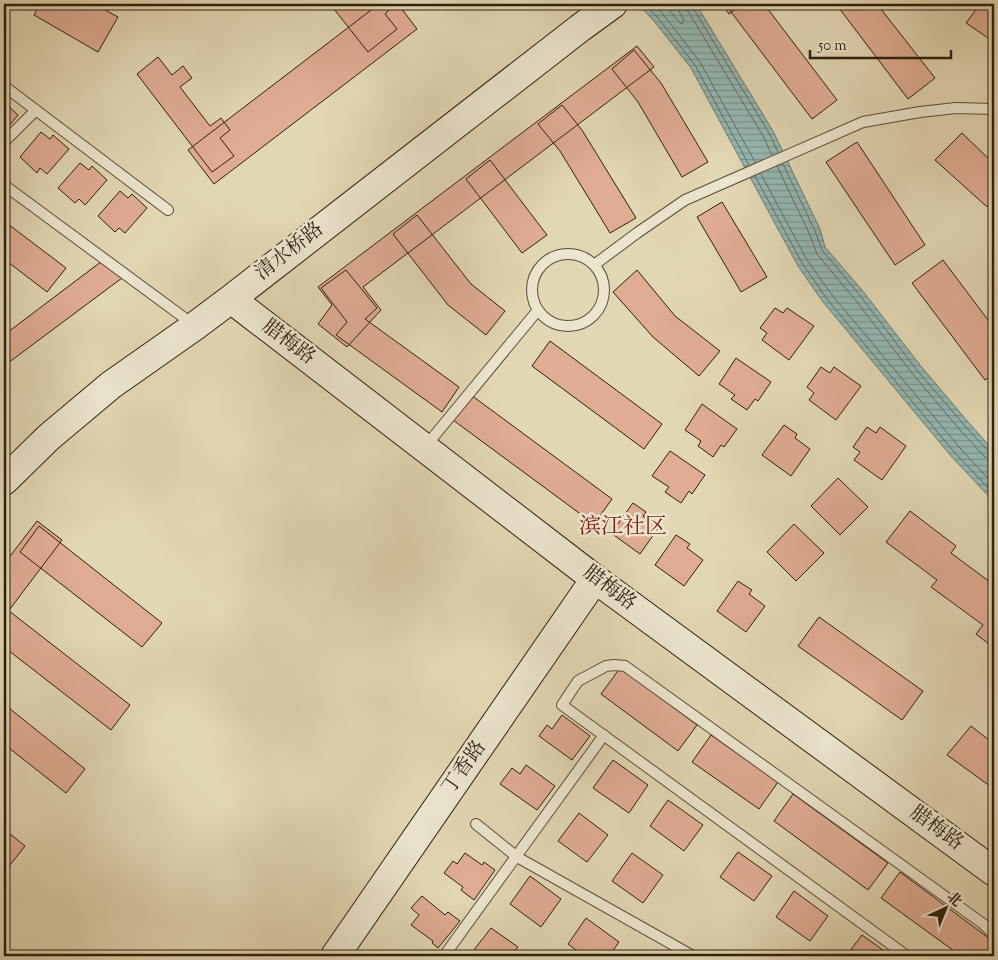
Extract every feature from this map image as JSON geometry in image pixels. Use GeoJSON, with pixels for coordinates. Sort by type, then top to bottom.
{"type":"FeatureCollection","features":[{"type":"Feature","properties":{"kind":"street","name":"清水桥路"},"geometry":{"type":"LineString","coordinates":[[4,481],[49,437],[111,385],[195,326],[612,4]]}},
{"type":"Feature","properties":{"kind":"street","name":"腊梅路"},"geometry":{"type":"LineString","coordinates":[[230,298],[596,579],[994,872]]}},
{"type":"Feature","properties":{"kind":"street","name":"丁香路"},"geometry":{"type":"LineString","coordinates":[[335,956],[596,579]]}},
{"type":"Feature","properties":{"kind":"lane"},"geometry":{"type":"LineString","coordinates":[[4,86],[168,210]]}},
{"type":"Feature","properties":{"kind":"lane"},"geometry":{"type":"LineString","coordinates":[[594,265],[685,200],[862,122],[956,108],[994,109]]}},
{"type":"Feature","properties":{"kind":"lane"},"geometry":{"type":"LineString","coordinates":[[4,142],[36,110]]}},
{"type":"Feature","properties":{"kind":"lane"},"geometry":{"type":"LineString","coordinates":[[4,185],[195,326]]}},
{"type":"Feature","properties":{"kind":"lane"},"geometry":{"type":"LineString","coordinates":[[564,254],[585,258],[594,265],[601,275],[604,286],[603,298],[599,309],[591,318],[580,324],[569,326],[557,324],[546,319],[533,301],[532,290],[533,279],[545,262],[554,256],[564,254]]}},
{"type":"Feature","properties":{"kind":"lane"},"geometry":{"type":"LineString","coordinates":[[425,447],[538,310]]}},
{"type":"Feature","properties":{"kind":"lane"},"geometry":{"type":"LineString","coordinates":[[907,956],[562,705],[578,681],[606,666],[625,666],[974,917],[994,934]]}},
{"type":"Feature","properties":{"kind":"lane"},"geometry":{"type":"LineString","coordinates":[[444,956],[604,735]]}},
{"type":"Feature","properties":{"kind":"lane"},"geometry":{"type":"LineString","coordinates":[[476,824],[517,857],[693,956]]}},
{"type":"Feature","properties":{"kind":"water"},"geometry":{"type":"Polygon","coordinates":[[[638,4],[696,4],[773,131],[820,229],[825,247],[862,290],[920,365],[994,451],[994,502],[951,456],[823,302],[798,266],[691,68],[638,4]]]}},
{"type":"Feature","properties":{"kind":"building"},"geometry":{"type":"Polygon","coordinates":[[[40,4],[94,4],[118,17],[98,52],[34,15],[40,4]]]}},
{"type":"Feature","properties":{"kind":"building"},"geometry":{"type":"Polygon","coordinates":[[[330,4],[386,4],[390,9],[385,14],[397,29],[368,52],[330,4]]]}},
{"type":"Feature","properties":{"kind":"building"},"geometry":{"type":"Polygon","coordinates":[[[379,4],[398,4],[417,29],[214,184],[188,150],[379,4]]]}},
{"type":"Feature","properties":{"kind":"building"},"geometry":{"type":"Polygon","coordinates":[[[722,4],[743,4],[729,14],[722,4]]]}},
{"type":"Feature","properties":{"kind":"building"},"geometry":{"type":"Polygon","coordinates":[[[725,4],[764,4],[837,100],[812,119],[725,4]]]}},
{"type":"Feature","properties":{"kind":"building"},"geometry":{"type":"Polygon","coordinates":[[[836,4],[877,4],[935,78],[908,99],[836,4]]]}},
{"type":"Feature","properties":{"kind":"building"},"geometry":{"type":"Polygon","coordinates":[[[980,4],[994,4],[994,42],[966,23],[980,4]]]}},
{"type":"Feature","properties":{"kind":"building"},"geometry":{"type":"Polygon","coordinates":[[[637,46],[654,67],[363,287],[381,310],[347,347],[318,324],[332,305],[318,287],[637,46]]]}},
{"type":"Feature","properties":{"kind":"building"},"geometry":{"type":"Polygon","coordinates":[[[634,50],[661,83],[708,162],[682,177],[638,102],[612,69],[634,50]]]}},
{"type":"Feature","properties":{"kind":"building"},"geometry":{"type":"Polygon","coordinates":[[[158,57],[172,75],[183,66],[192,78],[180,87],[210,126],[221,118],[230,130],[220,138],[234,156],[212,172],[137,74],[158,57]]]}},
{"type":"Feature","properties":{"kind":"building"},"geometry":{"type":"Polygon","coordinates":[[[4,102],[18,115],[4,132],[4,102]]]}},
{"type":"Feature","properties":{"kind":"building"},"geometry":{"type":"Polygon","coordinates":[[[562,105],[582,130],[636,218],[610,233],[560,151],[538,124],[562,105]]]}},
{"type":"Feature","properties":{"kind":"building"},"geometry":{"type":"Polygon","coordinates":[[[41,132],[50,139],[53,135],[69,149],[47,174],[40,168],[37,173],[20,157],[41,132]]]}},
{"type":"Feature","properties":{"kind":"building"},"geometry":{"type":"Polygon","coordinates":[[[962,133],[994,164],[994,208],[986,206],[935,160],[962,133]]]}},
{"type":"Feature","properties":{"kind":"building"},"geometry":{"type":"Polygon","coordinates":[[[857,142],[925,245],[895,265],[826,162],[857,142]]]}},
{"type":"Feature","properties":{"kind":"building"},"geometry":{"type":"Polygon","coordinates":[[[490,160],[547,235],[522,253],[466,179],[490,160]]]}},
{"type":"Feature","properties":{"kind":"building"},"geometry":{"type":"Polygon","coordinates":[[[80,163],[89,170],[92,166],[107,180],[85,205],[79,199],[75,203],[58,188],[80,163]]]}},
{"type":"Feature","properties":{"kind":"building"},"geometry":{"type":"Polygon","coordinates":[[[120,191],[128,198],[132,194],[147,208],[125,233],[119,228],[115,232],[98,216],[120,191]]]}},
{"type":"Feature","properties":{"kind":"building"},"geometry":{"type":"Polygon","coordinates":[[[722,202],[767,277],[741,292],[697,217],[722,202]]]}},
{"type":"Feature","properties":{"kind":"building"},"geometry":{"type":"Polygon","coordinates":[[[417,215],[471,284],[505,311],[486,335],[448,305],[393,234],[417,215]]]}},
{"type":"Feature","properties":{"kind":"building"},"geometry":{"type":"Polygon","coordinates":[[[4,221],[66,268],[47,292],[4,259],[4,221]]]}},
{"type":"Feature","properties":{"kind":"building"},"geometry":{"type":"Polygon","coordinates":[[[943,260],[994,328],[994,374],[985,380],[912,283],[943,260]]]}},
{"type":"Feature","properties":{"kind":"building"},"geometry":{"type":"Polygon","coordinates":[[[102,261],[122,278],[4,366],[4,335],[102,261]]]}},
{"type":"Feature","properties":{"kind":"building"},"geometry":{"type":"Polygon","coordinates":[[[346,270],[377,308],[365,319],[459,387],[442,412],[336,335],[347,322],[321,288],[346,270]]]}},
{"type":"Feature","properties":{"kind":"building"},"geometry":{"type":"Polygon","coordinates":[[[637,270],[675,316],[720,351],[699,376],[653,337],[613,292],[637,270]]]}},
{"type":"Feature","properties":{"kind":"building"},"geometry":{"type":"Polygon","coordinates":[[[775,308],[783,313],[787,308],[814,326],[789,360],[762,340],[767,333],[760,328],[775,308]]]}},
{"type":"Feature","properties":{"kind":"building"},"geometry":{"type":"Polygon","coordinates":[[[550,341],[662,424],[644,449],[532,366],[550,341]]]}},
{"type":"Feature","properties":{"kind":"building"},"geometry":{"type":"Polygon","coordinates":[[[736,358],[771,382],[758,401],[755,399],[747,410],[731,399],[735,395],[719,384],[736,358]]]}},
{"type":"Feature","properties":{"kind":"building"},"geometry":{"type":"Polygon","coordinates":[[[821,367],[830,373],[834,367],[861,386],[836,420],[809,400],[814,393],[807,387],[821,367]]]}},
{"type":"Feature","properties":{"kind":"building"},"geometry":{"type":"Polygon","coordinates":[[[471,395],[612,499],[594,524],[453,420],[471,395]]]}},
{"type":"Feature","properties":{"kind":"building"},"geometry":{"type":"Polygon","coordinates":[[[702,404],[737,429],[724,447],[721,445],[713,457],[698,446],[701,441],[685,430],[702,404]]]}},
{"type":"Feature","properties":{"kind":"building"},"geometry":{"type":"Polygon","coordinates":[[[784,425],[797,434],[795,438],[810,449],[791,476],[762,455],[784,425]]]}},
{"type":"Feature","properties":{"kind":"building"},"geometry":{"type":"Polygon","coordinates":[[[867,427],[876,433],[880,427],[906,446],[882,480],[854,460],[860,452],[853,447],[867,427]]]}},
{"type":"Feature","properties":{"kind":"building"},"geometry":{"type":"Polygon","coordinates":[[[670,451],[705,475],[692,494],[689,491],[681,503],[665,492],[669,487],[652,476],[670,451]]]}},
{"type":"Feature","properties":{"kind":"building"},"geometry":{"type":"Polygon","coordinates":[[[838,478],[868,507],[840,535],[811,506],[838,478]]]}},
{"type":"Feature","properties":{"kind":"building"},"geometry":{"type":"Polygon","coordinates":[[[633,503],[646,512],[643,516],[659,527],[640,554],[611,533],[633,503]]]}},
{"type":"Feature","properties":{"kind":"building"},"geometry":{"type":"Polygon","coordinates":[[[910,511],[956,546],[951,553],[994,585],[994,648],[976,634],[983,625],[931,587],[937,580],[886,542],[910,511]]]}},
{"type":"Feature","properties":{"kind":"building"},"geometry":{"type":"Polygon","coordinates":[[[37,521],[62,540],[4,617],[4,564],[37,521]]]}},
{"type":"Feature","properties":{"kind":"building"},"geometry":{"type":"Polygon","coordinates":[[[794,524],[824,553],[796,581],[767,552],[794,524]]]}},
{"type":"Feature","properties":{"kind":"building"},"geometry":{"type":"Polygon","coordinates":[[[39,526],[162,623],[142,647],[20,552],[39,526]]]}},
{"type":"Feature","properties":{"kind":"building"},"geometry":{"type":"Polygon","coordinates":[[[676,535],[690,544],[687,548],[703,560],[684,586],[655,565],[676,535]]]}},
{"type":"Feature","properties":{"kind":"building"},"geometry":{"type":"Polygon","coordinates":[[[738,581],[752,590],[749,594],[765,606],[746,632],[717,611],[738,581]]]}},
{"type":"Feature","properties":{"kind":"building"},"geometry":{"type":"Polygon","coordinates":[[[4,607],[130,705],[111,730],[4,647],[4,607]]]}},
{"type":"Feature","properties":{"kind":"building"},"geometry":{"type":"Polygon","coordinates":[[[819,617],[923,691],[902,720],[798,646],[819,617]]]}},
{"type":"Feature","properties":{"kind":"building"},"geometry":{"type":"Polygon","coordinates":[[[620,668],[697,725],[678,751],[601,694],[620,668]]]}},
{"type":"Feature","properties":{"kind":"building"},"geometry":{"type":"Polygon","coordinates":[[[4,704],[85,769],[66,793],[4,744],[4,704]]]}},
{"type":"Feature","properties":{"kind":"building"},"geometry":{"type":"Polygon","coordinates":[[[562,715],[590,736],[572,760],[539,736],[547,725],[552,729],[562,715]]]}},
{"type":"Feature","properties":{"kind":"building"},"geometry":{"type":"Polygon","coordinates":[[[971,726],[994,744],[994,789],[947,755],[971,726]]]}},
{"type":"Feature","properties":{"kind":"building"},"geometry":{"type":"Polygon","coordinates":[[[711,735],[778,782],[759,809],[692,762],[711,735]]]}},
{"type":"Feature","properties":{"kind":"building"},"geometry":{"type":"Polygon","coordinates":[[[613,760],[648,785],[629,813],[593,788],[613,760]]]}},
{"type":"Feature","properties":{"kind":"building"},"geometry":{"type":"Polygon","coordinates":[[[526,765],[555,786],[537,810],[500,784],[512,768],[520,774],[526,765]]]}},
{"type":"Feature","properties":{"kind":"building"},"geometry":{"type":"Polygon","coordinates":[[[793,794],[888,863],[868,890],[774,821],[793,794]]]}},
{"type":"Feature","properties":{"kind":"building"},"geometry":{"type":"Polygon","coordinates":[[[668,800],[703,825],[684,851],[650,826],[668,800]]]}},
{"type":"Feature","properties":{"kind":"building"},"geometry":{"type":"Polygon","coordinates":[[[579,813],[608,835],[587,862],[558,841],[579,813]]]}},
{"type":"Feature","properties":{"kind":"building"},"geometry":{"type":"Polygon","coordinates":[[[4,829],[25,846],[7,869],[4,867],[4,829]]]}},
{"type":"Feature","properties":{"kind":"building"},"geometry":{"type":"Polygon","coordinates":[[[738,852],[772,876],[754,901],[720,877],[738,852]]]}},
{"type":"Feature","properties":{"kind":"building"},"geometry":{"type":"Polygon","coordinates":[[[465,853],[482,865],[484,862],[495,870],[474,900],[461,890],[463,887],[444,873],[453,861],[457,864],[465,853]]]}},
{"type":"Feature","properties":{"kind":"building"},"geometry":{"type":"Polygon","coordinates":[[[632,853],[663,875],[643,903],[612,881],[632,853]]]}},
{"type":"Feature","properties":{"kind":"building"},"geometry":{"type":"Polygon","coordinates":[[[900,872],[994,942],[994,947],[987,956],[961,956],[881,898],[900,872]]]}},
{"type":"Feature","properties":{"kind":"building"},"geometry":{"type":"Polygon","coordinates":[[[530,876],[561,899],[541,927],[510,904],[530,876]]]}},
{"type":"Feature","properties":{"kind":"building"},"geometry":{"type":"Polygon","coordinates":[[[794,891],[828,916],[810,941],[776,917],[794,891]]]}},
{"type":"Feature","properties":{"kind":"building"},"geometry":{"type":"Polygon","coordinates":[[[422,896],[445,915],[448,912],[460,921],[438,948],[432,943],[433,941],[411,925],[419,915],[411,908],[422,896]]]}},
{"type":"Feature","properties":{"kind":"building"},"geometry":{"type":"Polygon","coordinates":[[[586,918],[619,942],[609,956],[584,956],[568,944],[586,918]]]}},
{"type":"Feature","properties":{"kind":"building"},"geometry":{"type":"Polygon","coordinates":[[[491,928],[518,947],[511,956],[470,955],[491,928]]]}},
{"type":"Feature","properties":{"kind":"building"},"geometry":{"type":"Polygon","coordinates":[[[862,935],[890,955],[846,956],[862,935]]]}},
{"type":"Feature","properties":{"kind":"district","name":"滨江社区"},"geometry":{"type":"Point","coordinates":[623,528]}}]}
